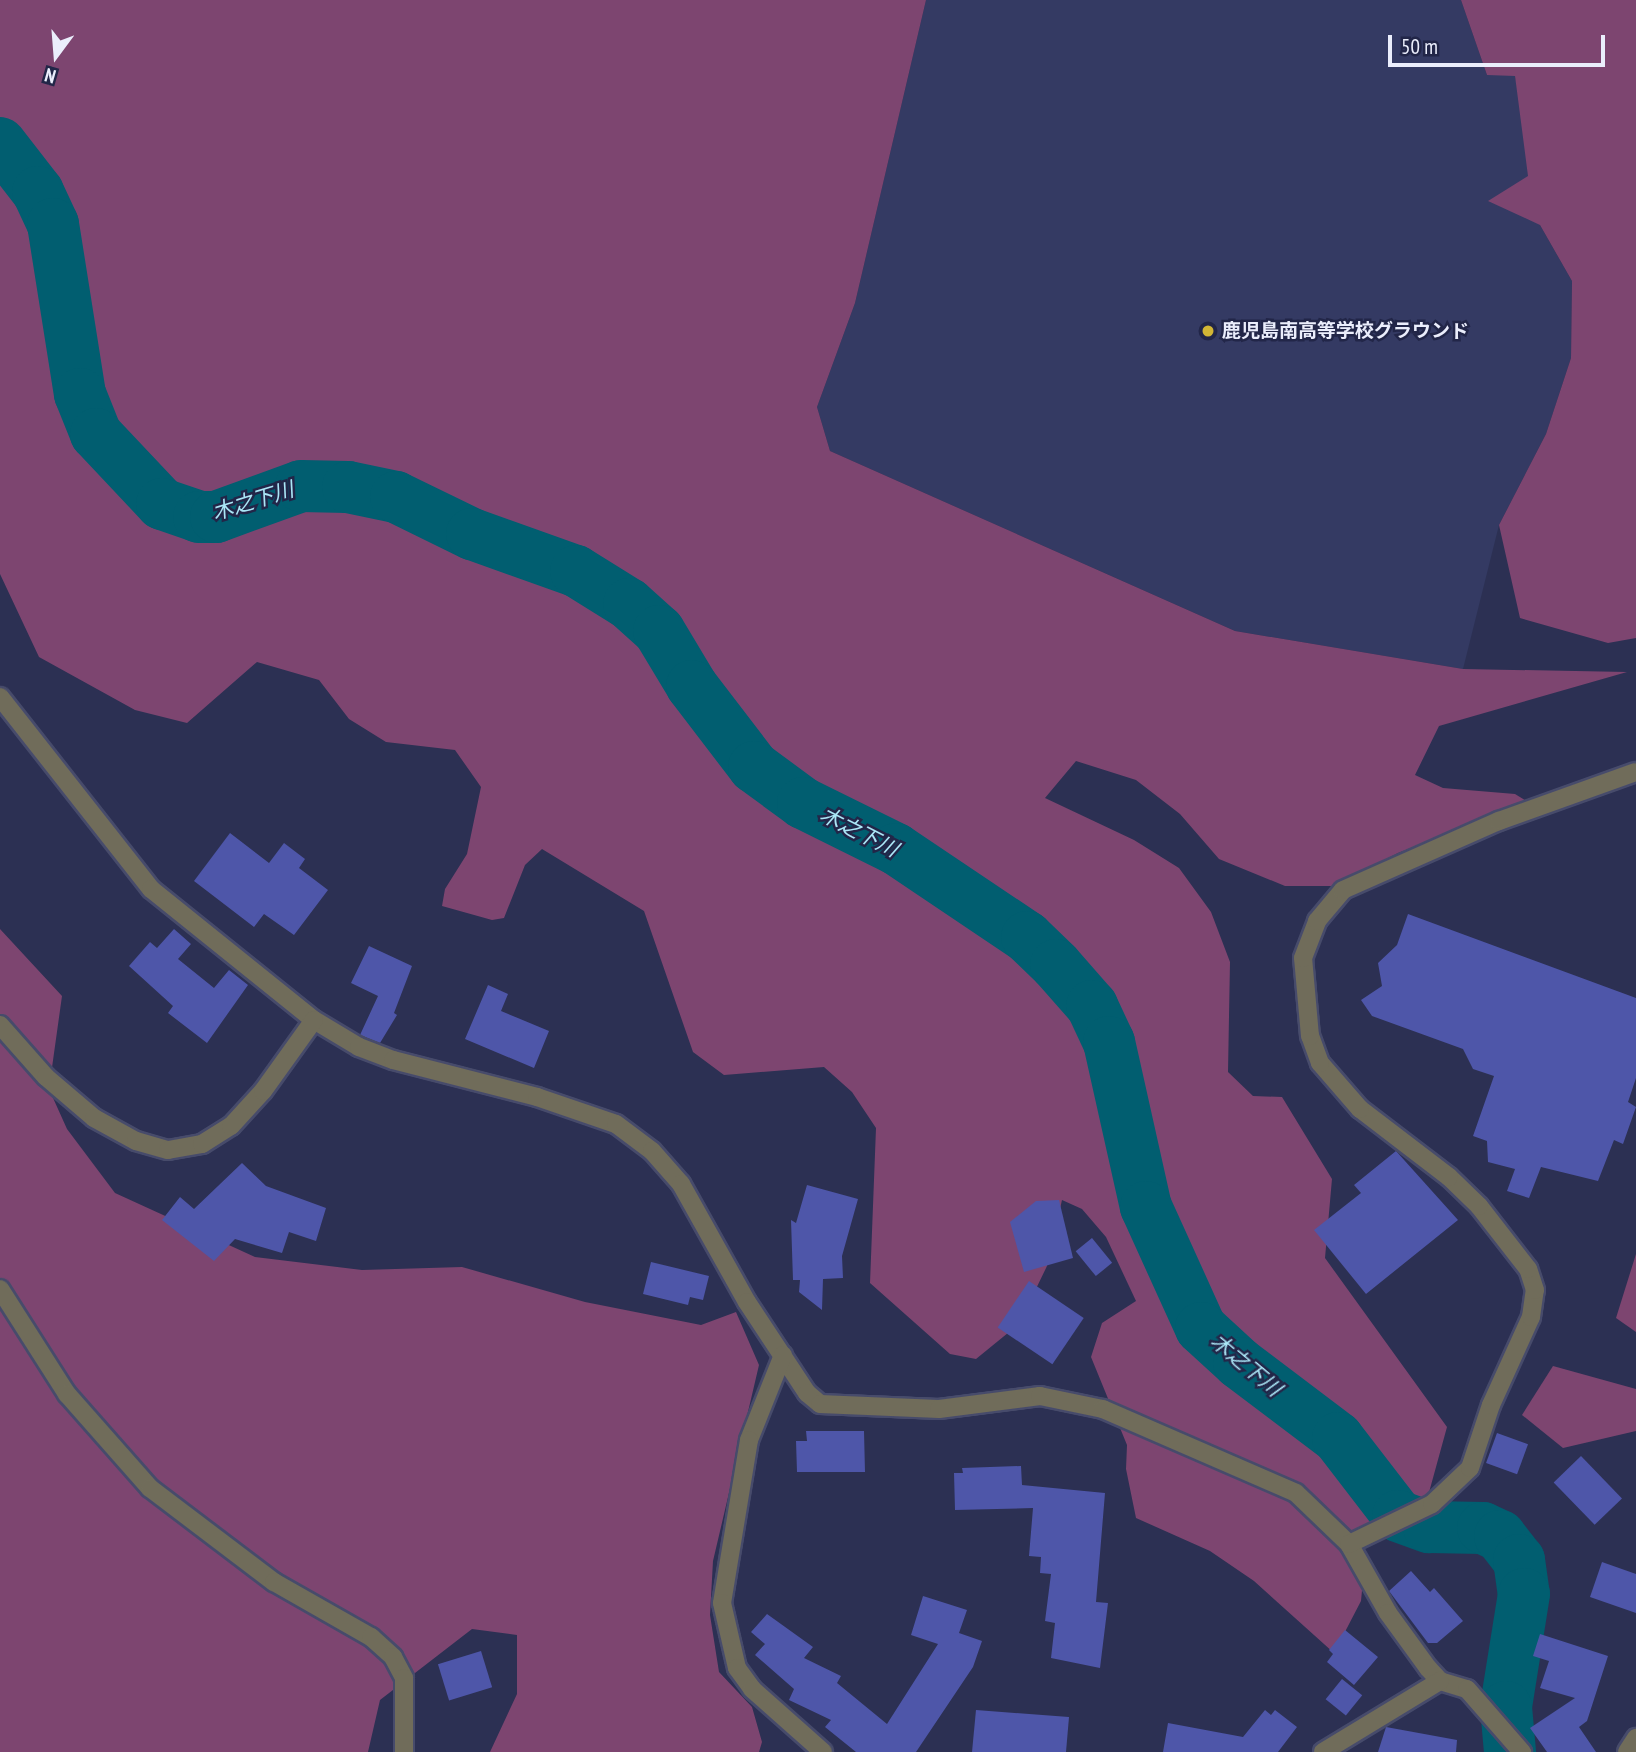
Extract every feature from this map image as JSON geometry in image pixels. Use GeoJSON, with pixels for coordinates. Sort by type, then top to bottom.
{"type":"FeatureCollection","features":[{"type":"Feature","properties":{"kind":"street"},"geometry":{"type":"LineString","coordinates":[[0,697],[151,889],[314,1020],[359,1047],[393,1060],[537,1097],[616,1124],[652,1151],[681,1184],[783,1355],[820,1404],[842,1408],[939,1409],[1040,1396],[1103,1409],[1296,1493],[1355,1541],[1388,1613],[1440,1681],[1467,1689],[1521,1752]]}},
{"type":"Feature","properties":{"kind":"street"},"geometry":{"type":"LineString","coordinates":[[1355,1541],[1432,1504],[1470,1468],[1491,1405],[1531,1317],[1535,1290],[1528,1269],[1479,1206],[1360,1108],[1321,1063],[1310,1036],[1303,958],[1317,922],[1343,890],[1499,821],[1636,772]]}},
{"type":"Feature","properties":{"kind":"street"},"geometry":{"type":"LineString","coordinates":[[0,1026],[46,1077],[94,1118],[136,1141],[168,1150],[202,1144],[232,1126],[263,1091],[314,1020]]}},
{"type":"Feature","properties":{"kind":"street"},"geometry":{"type":"LineString","coordinates":[[0,1289],[67,1394],[150,1488],[274,1582],[371,1637],[393,1657],[404,1678],[404,1752]]}},
{"type":"Feature","properties":{"kind":"street"},"geometry":{"type":"LineString","coordinates":[[783,1355],[749,1440],[722,1604],[737,1668],[752,1689],[824,1752]]}},
{"type":"Feature","properties":{"kind":"street"},"geometry":{"type":"LineString","coordinates":[[1323,1752],[1440,1681]]}},
{"type":"Feature","properties":{"kind":"street"},"geometry":{"type":"LineString","coordinates":[[1627,1752],[1636,1738]]}},
{"type":"Feature","properties":{"kind":"shaded area"},"geometry":{"type":"Polygon","coordinates":[[[0,0],[926,0],[855,303],[817,407],[830,451],[1235,631],[1463,669],[1627,672],[1439,726],[1415,775],[1443,788],[1515,794],[1528,802],[1398,853],[1334,886],[1285,886],[1219,859],[1180,814],[1136,780],[1076,761],[1045,798],[1134,840],[1179,868],[1211,912],[1230,962],[1228,1072],[1253,1096],[1282,1097],[1332,1179],[1325,1258],[1447,1427],[1425,1507],[1355,1539],[1363,1580],[1361,1601],[1334,1653],[1254,1581],[1210,1551],[1136,1518],[1126,1469],[1127,1445],[1091,1357],[1102,1323],[1136,1301],[1106,1237],[1082,1209],[1062,1200],[1047,1266],[1019,1324],[976,1359],[950,1354],[870,1283],[876,1128],[852,1092],[824,1067],[724,1075],[693,1052],[644,911],[542,849],[525,865],[504,918],[492,920],[442,906],[445,889],[467,854],[481,787],[455,750],[386,742],[349,719],[319,680],[257,662],[187,723],[135,710],[39,657],[0,574],[0,0]]]}},
{"type":"Feature","properties":{"kind":"shaded area","name":"鹿児島南高等学校グラウンド"},"geometry":{"type":"Polygon","coordinates":[[[926,0],[1461,0],[1487,75],[1515,75],[1540,225],[1572,281],[1571,358],[1546,434],[1499,525],[1463,669],[1235,631],[830,451],[817,407],[855,303],[926,0]]]}},
{"type":"Feature","properties":{"kind":"shaded area"},"geometry":{"type":"Polygon","coordinates":[[[1461,0],[1636,0],[1636,638],[1608,643],[1520,618],[1499,525],[1546,434],[1571,358],[1572,281],[1540,225],[1488,201],[1528,176],[1515,76],[1487,75],[1461,0]]]}},
{"type":"Feature","properties":{"kind":"shaded area"},"geometry":{"type":"Polygon","coordinates":[[[0,929],[62,996],[49,1089],[67,1129],[115,1193],[255,1257],[362,1270],[462,1267],[585,1302],[701,1325],[736,1312],[759,1365],[713,1561],[710,1615],[719,1672],[752,1707],[762,1742],[759,1752],[490,1752],[517,1694],[517,1635],[472,1629],[380,1700],[368,1752],[0,1752],[0,929]]]}},
{"type":"Feature","properties":{"kind":"shaded area"},"geometry":{"type":"Polygon","coordinates":[[[1636,1254],[1636,1332],[1616,1318],[1636,1254]]]}},
{"type":"Feature","properties":{"kind":"shaded area"},"geometry":{"type":"Polygon","coordinates":[[[1553,1366],[1636,1389],[1636,1431],[1563,1448],[1522,1415],[1553,1366]]]}},
{"type":"Feature","properties":{"kind":"building"},"geometry":{"type":"Polygon","coordinates":[[[230,833],[269,863],[284,843],[305,859],[299,868],[328,890],[294,935],[264,914],[254,927],[194,881],[230,833]]]}},
{"type":"Feature","properties":{"kind":"building"},"geometry":{"type":"Polygon","coordinates":[[[1408,914],[1636,998],[1636,1078],[1628,1102],[1636,1107],[1623,1144],[1614,1140],[1598,1181],[1541,1167],[1529,1198],[1507,1191],[1515,1169],[1488,1162],[1487,1141],[1473,1136],[1494,1076],[1473,1069],[1463,1049],[1372,1016],[1361,1000],[1382,986],[1378,963],[1397,945],[1408,914]]]}},
{"type":"Feature","properties":{"kind":"building"},"geometry":{"type":"Polygon","coordinates":[[[174,929],[191,944],[178,959],[214,988],[229,970],[248,985],[207,1043],[168,1013],[173,1006],[129,966],[150,942],[157,948],[174,929]]]}},
{"type":"Feature","properties":{"kind":"building"},"geometry":{"type":"Polygon","coordinates":[[[369,946],[412,966],[394,1013],[397,1015],[380,1043],[360,1035],[378,996],[351,983],[369,946]]]}},
{"type":"Feature","properties":{"kind":"building"},"geometry":{"type":"Polygon","coordinates":[[[488,985],[508,994],[501,1011],[549,1031],[534,1068],[465,1039],[488,985]]]}},
{"type":"Feature","properties":{"kind":"building"},"geometry":{"type":"Polygon","coordinates":[[[1396,1151],[1458,1220],[1366,1294],[1314,1230],[1361,1193],[1354,1185],[1396,1151]]]}},
{"type":"Feature","properties":{"kind":"building"},"geometry":{"type":"Polygon","coordinates":[[[242,1163],[266,1186],[326,1208],[316,1241],[289,1232],[282,1253],[235,1239],[214,1261],[162,1220],[180,1197],[194,1209],[242,1163]]]}},
{"type":"Feature","properties":{"kind":"building"},"geometry":{"type":"Polygon","coordinates":[[[807,1185],[858,1199],[842,1256],[843,1278],[823,1279],[822,1310],[799,1292],[800,1280],[793,1280],[791,1220],[796,1223],[807,1185]]]}},
{"type":"Feature","properties":{"kind":"building"},"geometry":{"type":"Polygon","coordinates":[[[1059,1200],[1073,1258],[1024,1272],[1010,1222],[1036,1201],[1059,1200]]]}},
{"type":"Feature","properties":{"kind":"building"},"geometry":{"type":"Polygon","coordinates":[[[1092,1238],[1112,1263],[1096,1276],[1076,1251],[1092,1238]]]}},
{"type":"Feature","properties":{"kind":"building"},"geometry":{"type":"Polygon","coordinates":[[[651,1262],[709,1276],[703,1300],[690,1297],[688,1305],[643,1294],[651,1262]]]}},
{"type":"Feature","properties":{"kind":"building"},"geometry":{"type":"Polygon","coordinates":[[[1029,1281],[1084,1318],[1052,1364],[998,1327],[1029,1281]]]}},
{"type":"Feature","properties":{"kind":"building"},"geometry":{"type":"Polygon","coordinates":[[[806,1431],[864,1431],[865,1472],[797,1472],[796,1441],[807,1441],[806,1431]]]}},
{"type":"Feature","properties":{"kind":"building"},"geometry":{"type":"Polygon","coordinates":[[[1497,1433],[1528,1444],[1517,1474],[1486,1463],[1497,1433]]]}},
{"type":"Feature","properties":{"kind":"building"},"geometry":{"type":"Polygon","coordinates":[[[1581,1456],[1622,1498],[1595,1525],[1554,1482],[1581,1456]]]}},
{"type":"Feature","properties":{"kind":"building"},"geometry":{"type":"Polygon","coordinates":[[[1021,1466],[1022,1485],[1105,1493],[1096,1602],[1108,1603],[1100,1668],[1051,1658],[1055,1623],[1045,1621],[1051,1574],[1040,1573],[1041,1557],[1029,1556],[1033,1508],[955,1510],[954,1473],[963,1473],[962,1468],[1021,1466]]]}},
{"type":"Feature","properties":{"kind":"building"},"geometry":{"type":"Polygon","coordinates":[[[1602,1562],[1636,1574],[1636,1613],[1590,1597],[1602,1562]]]}},
{"type":"Feature","properties":{"kind":"building"},"geometry":{"type":"Polygon","coordinates":[[[1411,1571],[1430,1592],[1434,1588],[1463,1621],[1437,1643],[1428,1643],[1389,1591],[1411,1571]]]}},
{"type":"Feature","properties":{"kind":"building"},"geometry":{"type":"Polygon","coordinates":[[[923,1596],[967,1610],[959,1633],[982,1641],[973,1667],[916,1752],[856,1752],[825,1727],[831,1720],[789,1700],[794,1689],[755,1655],[765,1644],[751,1632],[767,1614],[813,1647],[804,1658],[841,1676],[837,1683],[887,1724],[938,1644],[911,1635],[923,1596]]]}},
{"type":"Feature","properties":{"kind":"building"},"geometry":{"type":"Polygon","coordinates":[[[1345,1630],[1378,1657],[1354,1685],[1327,1662],[1333,1654],[1329,1650],[1345,1630]]]}},
{"type":"Feature","properties":{"kind":"building"},"geometry":{"type":"Polygon","coordinates":[[[1540,1634],[1608,1656],[1587,1721],[1579,1727],[1596,1752],[1547,1752],[1530,1728],[1575,1698],[1540,1688],[1549,1661],[1533,1656],[1540,1634]]]}},
{"type":"Feature","properties":{"kind":"building"},"geometry":{"type":"Polygon","coordinates":[[[481,1651],[492,1687],[449,1700],[438,1664],[481,1651]]]}},
{"type":"Feature","properties":{"kind":"building"},"geometry":{"type":"Polygon","coordinates":[[[1342,1679],[1362,1695],[1346,1716],[1326,1699],[1342,1679]]]}},
{"type":"Feature","properties":{"kind":"building"},"geometry":{"type":"Polygon","coordinates":[[[976,1710],[1069,1717],[1066,1752],[972,1752],[976,1710]]]}},
{"type":"Feature","properties":{"kind":"building"},"geometry":{"type":"Polygon","coordinates":[[[1265,1710],[1271,1715],[1275,1710],[1297,1727],[1278,1752],[1163,1752],[1168,1723],[1243,1737],[1265,1710]]]}},
{"type":"Feature","properties":{"kind":"building"},"geometry":{"type":"Polygon","coordinates":[[[1386,1727],[1457,1740],[1456,1752],[1378,1752],[1386,1727]]]}},
{"type":"Feature","properties":{"kind":"waterway","name":"木之下川"},"geometry":{"type":"LineString","coordinates":[[0,143],[38,192],[53,224],[80,394],[96,434],[162,504],[199,517],[216,517],[301,486],[348,487],[396,497],[472,534],[576,571],[629,604],[659,631],[692,686],[754,767],[803,803],[896,849],[1027,937],[1056,965],[1092,1006],[1109,1042],[1146,1207],[1201,1328],[1239,1363],[1338,1438],[1398,1516],[1429,1527],[1483,1528],[1500,1536],[1519,1560],[1524,1594],[1506,1707],[1510,1752]]}},
{"type":"Feature","properties":{"kind":"place","name":"鹿児島南高等学校グラウンド"},"geometry":{"type":"Point","coordinates":[1208,331]}}]}
